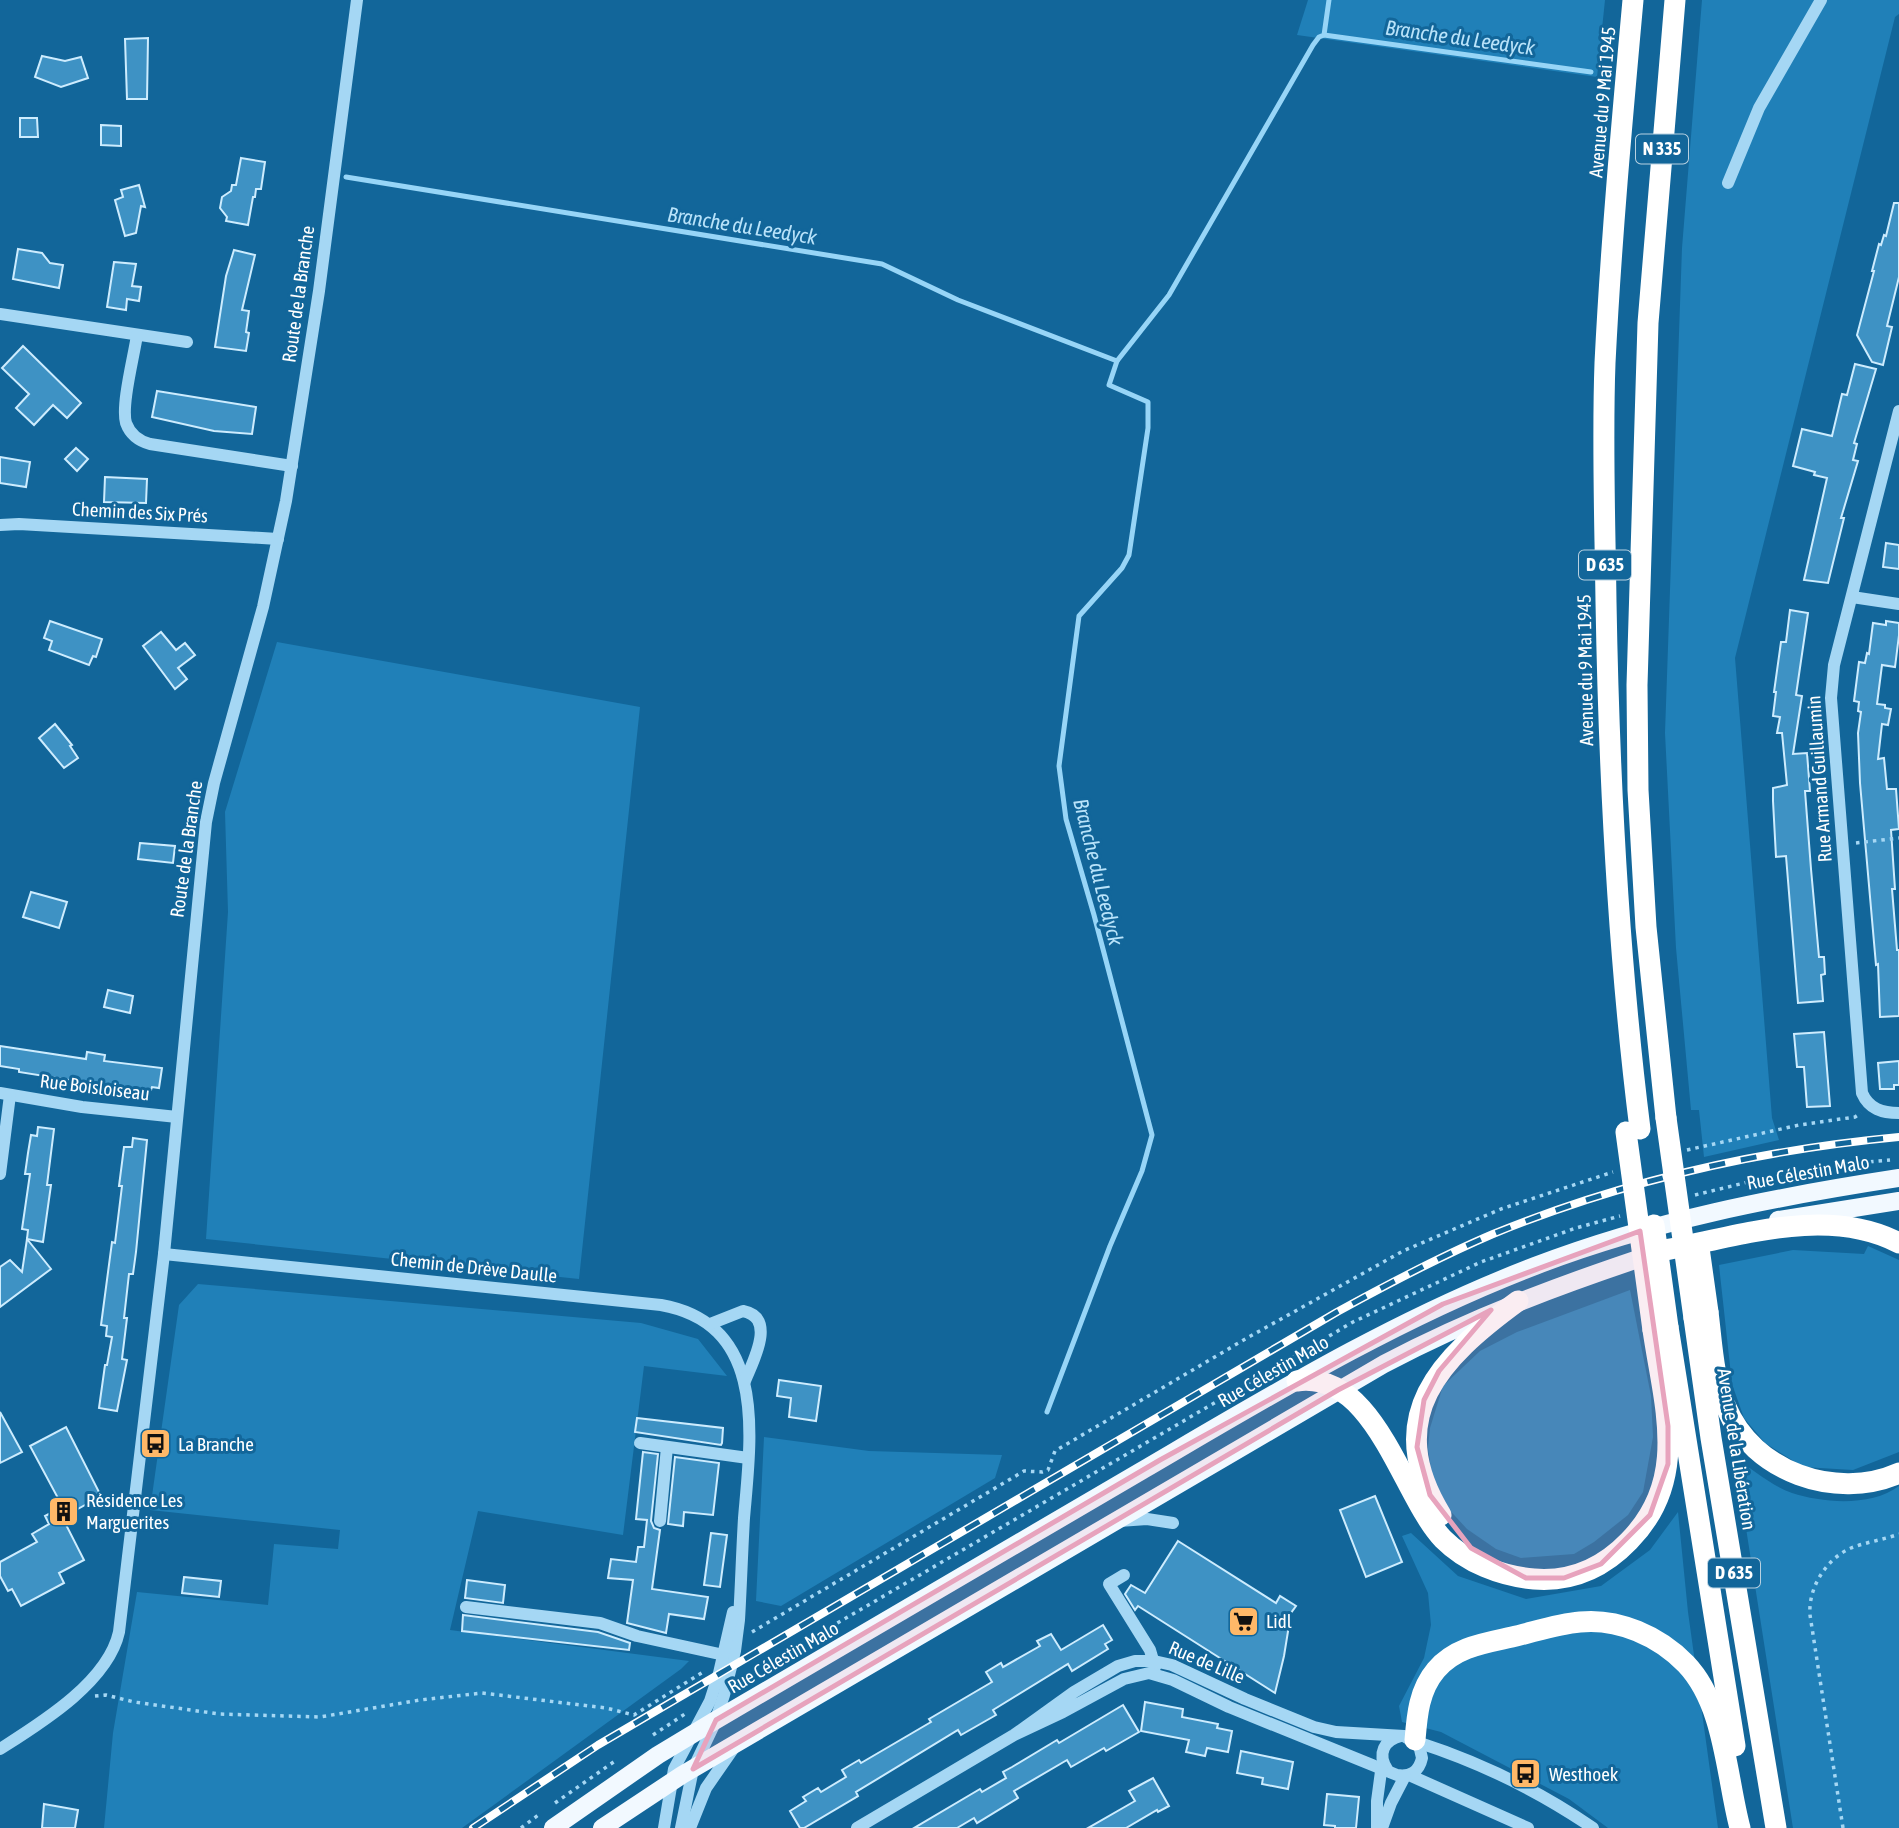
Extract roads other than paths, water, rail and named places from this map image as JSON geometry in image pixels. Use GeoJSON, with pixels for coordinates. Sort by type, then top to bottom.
{"type":"FeatureCollection","features":[{"type":"Feature","properties":{"kind":"highway","name":"Avenue du 9 Mai 1945"},"geometry":{"type":"LineString","coordinates":[[1633,0],[1609,299],[1604,436],[1609,733],[1633,1130],[1661,1328]]}},
{"type":"Feature","properties":{"kind":"highway","name":"N 335"},"geometry":{"type":"LineString","coordinates":[[1649,297],[1675,0]]}},
{"type":"Feature","properties":{"kind":"highway","name":"Avenue de la Libération"},"geometry":{"type":"LineString","coordinates":[[1649,297],[1643,426],[1637,761],[1652,997],[1673,1116],[1701,1315],[1708,1415],[1776,1828]]}},
{"type":"Feature","properties":{"kind":"highway"},"geometry":{"type":"LineString","coordinates":[[1660,1251],[1787,1227],[1817,1224],[1855,1227],[1899,1243]]}},
{"type":"Feature","properties":{"kind":"highway"},"geometry":{"type":"LineString","coordinates":[[1518,1301],[1475,1334],[1440,1371],[1429,1388],[1420,1411],[1417,1447],[1425,1483],[1436,1507],[1450,1526],[1481,1556],[1525,1578]]}},
{"type":"Feature","properties":{"kind":"highway"},"geometry":{"type":"LineString","coordinates":[[1701,1315],[1725,1407],[1742,1435],[1758,1451],[1787,1471],[1821,1481],[1856,1484],[1899,1473]]}},
{"type":"Feature","properties":{"kind":"highway"},"geometry":{"type":"LineString","coordinates":[[1297,1381],[1317,1381],[1338,1390],[1360,1408],[1380,1433],[1424,1513],[1444,1540],[1462,1555],[1497,1572],[1525,1578],[1564,1578],[1586,1572],[1601,1564],[1627,1544],[1655,1506],[1666,1475],[1669,1440],[1661,1328]]}},
{"type":"Feature","properties":{"kind":"highway","name":"D 635"},"geometry":{"type":"LineString","coordinates":[[1661,1328],[1749,1828]]}},
{"type":"Feature","properties":{"kind":"highway"},"geometry":{"type":"LineString","coordinates":[[1411,1740],[1425,1688],[1437,1670],[1459,1652],[1483,1643],[1574,1623],[1603,1622],[1623,1626],[1654,1639],[1674,1653],[1706,1690],[1714,1711],[1740,1828]]}},
{"type":"Feature","properties":{"kind":"main road","name":"Rue Célestin Malo"},"geometry":{"type":"LineString","coordinates":[[690,1736],[1297,1381],[1443,1304],[1537,1265],[1603,1242],[1753,1202],[1899,1178]]}},
{"type":"Feature","properties":{"kind":"main road"},"geometry":{"type":"LineString","coordinates":[[602,1828],[741,1740],[1338,1390],[1429,1341],[1518,1301],[1660,1251],[1765,1223],[1899,1201]]}},
{"type":"Feature","properties":{"kind":"main road"},"geometry":{"type":"LineString","coordinates":[[553,1828],[690,1736]]}},
{"type":"Feature","properties":{"kind":"street","name":"Route de la Branche"},"geometry":{"type":"LineString","coordinates":[[0,1749],[73,1697],[100,1670],[117,1639],[164,1254],[208,806],[259,622],[292,466],[319,291],[356,0]]}},
{"type":"Feature","properties":{"kind":"street"},"geometry":{"type":"LineString","coordinates":[[1728,183],[1759,108],[1821,0]]}},
{"type":"Feature","properties":{"kind":"street"},"geometry":{"type":"LineString","coordinates":[[0,314],[187,342]]}},
{"type":"Feature","properties":{"kind":"street"},"geometry":{"type":"LineString","coordinates":[[137,335],[125,415],[130,431],[138,439],[150,444],[292,466]]}},
{"type":"Feature","properties":{"kind":"street","name":"Rue Armand Guillaumin"},"geometry":{"type":"LineString","coordinates":[[1899,411],[1834,665],[1831,698],[1861,1087],[1864,1098],[1871,1107],[1882,1112],[1899,1113]]}},
{"type":"Feature","properties":{"kind":"street","name":"Chemin des Six Prés"},"geometry":{"type":"LineString","coordinates":[[0,525],[278,539]]}},
{"type":"Feature","properties":{"kind":"street"},"geometry":{"type":"LineString","coordinates":[[1852,597],[1899,604]]}},
{"type":"Feature","properties":{"kind":"street","name":"Rue Boisloiseau"},"geometry":{"type":"LineString","coordinates":[[0,1174],[5,1094],[82,1107],[177,1117]]}},
{"type":"Feature","properties":{"kind":"street","name":"Chemin de Drève Daulle"},"geometry":{"type":"LineString","coordinates":[[164,1254],[660,1305],[682,1310],[710,1324],[731,1348],[745,1381]]}},
{"type":"Feature","properties":{"kind":"street"},"geometry":{"type":"LineString","coordinates":[[710,1324],[743,1311],[758,1319],[760,1341],[745,1381]]}},
{"type":"Feature","properties":{"kind":"street","name":"Rue Célestin Malo"},"geometry":{"type":"LineString","coordinates":[[681,1828],[693,1769],[716,1720],[737,1641],[748,1458],[749,1405],[745,1381]]}},
{"type":"Feature","properties":{"kind":"street"},"geometry":{"type":"LineString","coordinates":[[640,1443],[748,1458]]}},
{"type":"Feature","properties":{"kind":"street"},"geometry":{"type":"LineString","coordinates":[[660,1521],[667,1447]]}},
{"type":"Feature","properties":{"kind":"street"},"geometry":{"type":"LineString","coordinates":[[1115,1521],[1147,1520],[1173,1523]]}},
{"type":"Feature","properties":{"kind":"street"},"geometry":{"type":"LineString","coordinates":[[1125,1574],[1109,1584],[1150,1650],[1155,1667]]}},
{"type":"Feature","properties":{"kind":"street","name":"Rue Célestin Malo"},"geometry":{"type":"LineString","coordinates":[[664,1828],[671,1782],[679,1757],[710,1701],[739,1591]]}},
{"type":"Feature","properties":{"kind":"street"},"geometry":{"type":"LineString","coordinates":[[466,1606],[600,1623],[637,1636],[724,1655]]}},
{"type":"Feature","properties":{"kind":"street","name":"Rue de Lille"},"geometry":{"type":"LineString","coordinates":[[857,1828],[1014,1735],[1124,1679],[1155,1667],[1172,1665],[1314,1727],[1411,1740],[1448,1752],[1496,1772],[1593,1828]]}},
{"type":"Feature","properties":{"kind":"street","name":"Rue de Lille"},"geometry":{"type":"LineString","coordinates":[[1155,1667],[1230,1707],[1407,1776],[1528,1828]]}},
{"type":"Feature","properties":{"kind":"street","name":"Rue Célestin Malo"},"geometry":{"type":"LineString","coordinates":[[690,1736],[688,1758],[693,1769]]}},
{"type":"Feature","properties":{"kind":"street"},"geometry":{"type":"LineString","coordinates":[[1393,1738],[1411,1740],[1421,1750],[1422,1761],[1418,1769],[1407,1776],[1380,1828],[1377,1801],[1384,1767],[1382,1751],[1393,1738]]}},
{"type":"Feature","properties":{"kind":"street"},"geometry":{"type":"LineString","coordinates":[[690,1828],[705,1788],[741,1740]]}},
{"type":"Feature","properties":{"kind":"waterway","name":"Branche du Leedyck"},"geometry":{"type":"LineString","coordinates":[[346,177],[882,264],[958,300],[1117,361],[1169,295],[1313,45],[1324,35],[1329,0]]}},
{"type":"Feature","properties":{"kind":"waterway","name":"Branche du Leedyck"},"geometry":{"type":"LineString","coordinates":[[1324,35],[1591,72]]}},
{"type":"Feature","properties":{"kind":"waterway","name":"Branche du Leedyck"},"geometry":{"type":"LineString","coordinates":[[1047,1412],[1110,1246],[1142,1171],[1152,1135],[1066,819],[1059,766],[1079,616],[1122,568],[1129,555],[1148,428],[1148,402],[1109,385],[1117,361]]}},
{"type":"Feature","properties":{"kind":"railway"},"geometry":{"type":"LineString","coordinates":[[473,1828],[598,1745],[1337,1312],[1433,1261],[1542,1215],[1642,1183],[1743,1159],[1899,1137]]}},
{"type":"Feature","properties":{"kind":"place","name":"La Branche"},"geometry":{"type":"Point","coordinates":[155,1444]}},
{"type":"Feature","properties":{"kind":"place","name":"Résidence Les Marguerites"},"geometry":{"type":"Point","coordinates":[63,1511]}},
{"type":"Feature","properties":{"kind":"place","name":"Lidl"},"geometry":{"type":"Point","coordinates":[1243,1621]}},
{"type":"Feature","properties":{"kind":"place","name":"Westhoek"},"geometry":{"type":"Point","coordinates":[1526,1774]}}]}
